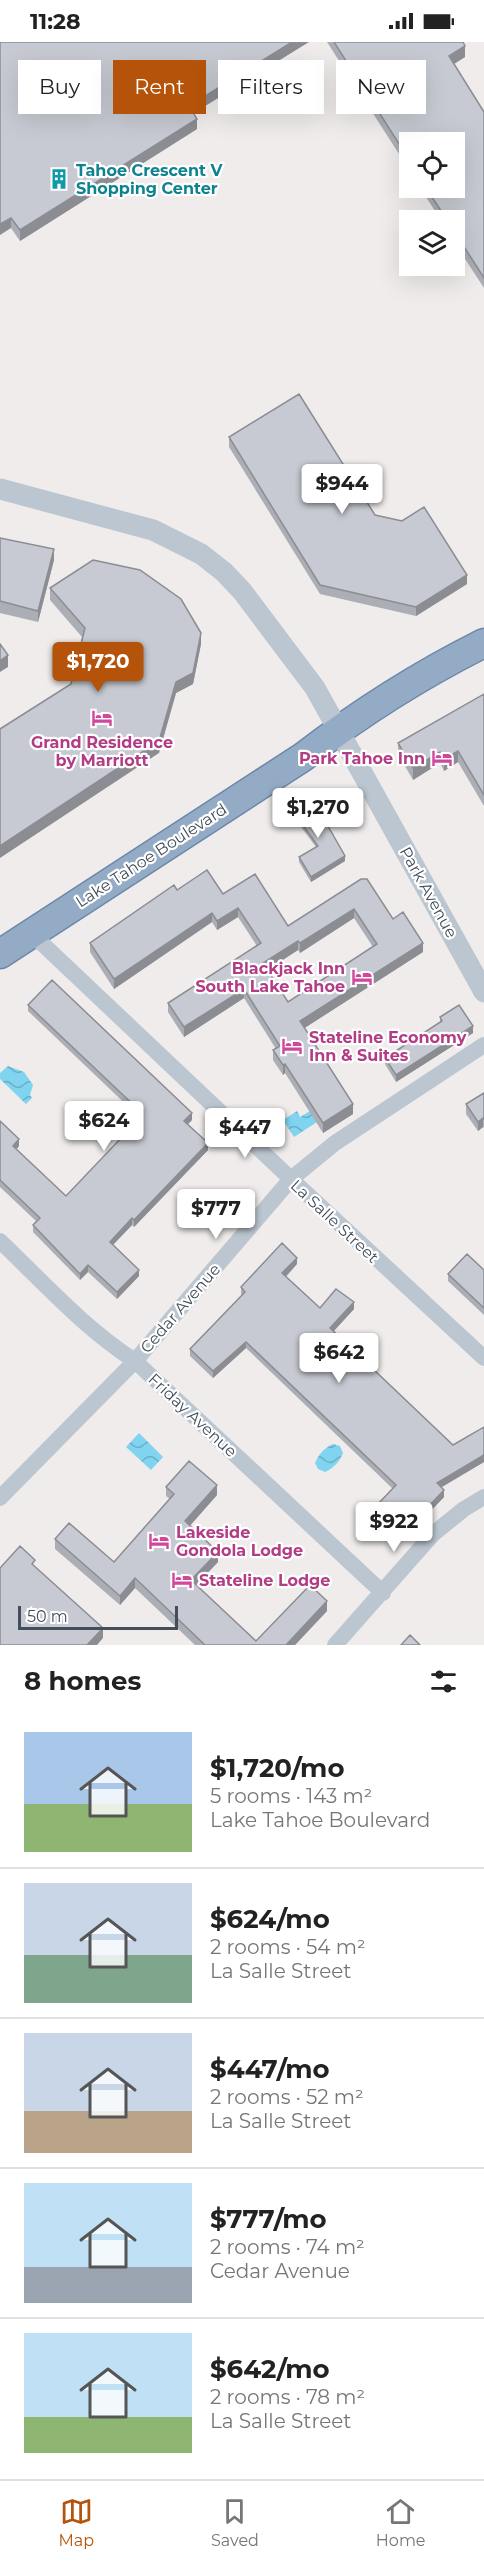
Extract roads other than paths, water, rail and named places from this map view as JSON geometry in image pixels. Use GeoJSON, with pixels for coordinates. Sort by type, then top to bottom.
{"type":"FeatureCollection","features":[{"type":"Feature","properties":{"kind":"highway","name":"Lake Tahoe Boulevard"},"geometry":{"type":"LineString","coordinates":[[0,954],[303,757],[338,730],[406,685],[484,643]]}},
{"type":"Feature","properties":{"kind":"street","name":"Park Avenue"},"geometry":{"type":"LineString","coordinates":[[0,489],[153,530],[201,554],[224,572],[315,688],[484,992]]}},
{"type":"Feature","properties":{"kind":"street","name":"La Salle Street"},"geometry":{"type":"LineString","coordinates":[[31,933],[484,1358]]}},
{"type":"Feature","properties":{"kind":"street","name":"Cedar Avenue"},"geometry":{"type":"LineString","coordinates":[[0,1498],[135,1362],[291,1179],[335,1143],[484,1045]]}},
{"type":"Feature","properties":{"kind":"street","name":"Friday Avenue"},"geometry":{"type":"LineString","coordinates":[[0,1241],[106,1342],[135,1362],[383,1593]]}},
{"type":"Feature","properties":{"kind":"street"},"geometry":{"type":"LineString","coordinates":[[335,1645],[433,1534],[464,1509],[484,1497]]}},
{"type":"Feature","properties":{"kind":"water"},"geometry":{"type":"Polygon","coordinates":[[[8,1066],[24,1072],[33,1085],[30,1095],[32,1098],[26,1104],[0,1079],[0,1073],[8,1066]]]}},
{"type":"Feature","properties":{"kind":"water"},"geometry":{"type":"Polygon","coordinates":[[[297,1111],[300,1117],[310,1111],[317,1122],[294,1137],[283,1120],[297,1111]]]}},
{"type":"Feature","properties":{"kind":"water"},"geometry":{"type":"Polygon","coordinates":[[[139,1433],[163,1457],[151,1470],[126,1447],[139,1433]]]}},
{"type":"Feature","properties":{"kind":"water"},"geometry":{"type":"Polygon","coordinates":[[[333,1444],[340,1446],[343,1453],[340,1459],[334,1467],[325,1472],[318,1469],[315,1463],[318,1457],[324,1449],[333,1444]]]}},
{"type":"Feature","properties":{"kind":"place","name":"Tahoe Crescent V Shopping Center"},"geometry":{"type":"Point","coordinates":[59,179]}},
{"type":"Feature","properties":{"kind":"place","name":"Grand Residence by Marriott"},"geometry":{"type":"Point","coordinates":[102,718]}},
{"type":"Feature","properties":{"kind":"place","name":"Park Tahoe Inn"},"geometry":{"type":"Point","coordinates":[442,758]}},
{"type":"Feature","properties":{"kind":"place","name":"Blackjack Inn South Lake Tahoe"},"geometry":{"type":"Point","coordinates":[362,977]}},
{"type":"Feature","properties":{"kind":"place","name":"Stateline Economy Inn & Suites"},"geometry":{"type":"Point","coordinates":[292,1046]}},
{"type":"Feature","properties":{"kind":"place","name":"Lakeside Gondola Lodge"},"geometry":{"type":"Point","coordinates":[159,1541]}},
{"type":"Feature","properties":{"kind":"place","name":"Stateline Lodge"},"geometry":{"type":"Point","coordinates":[182,1580]}}]}
